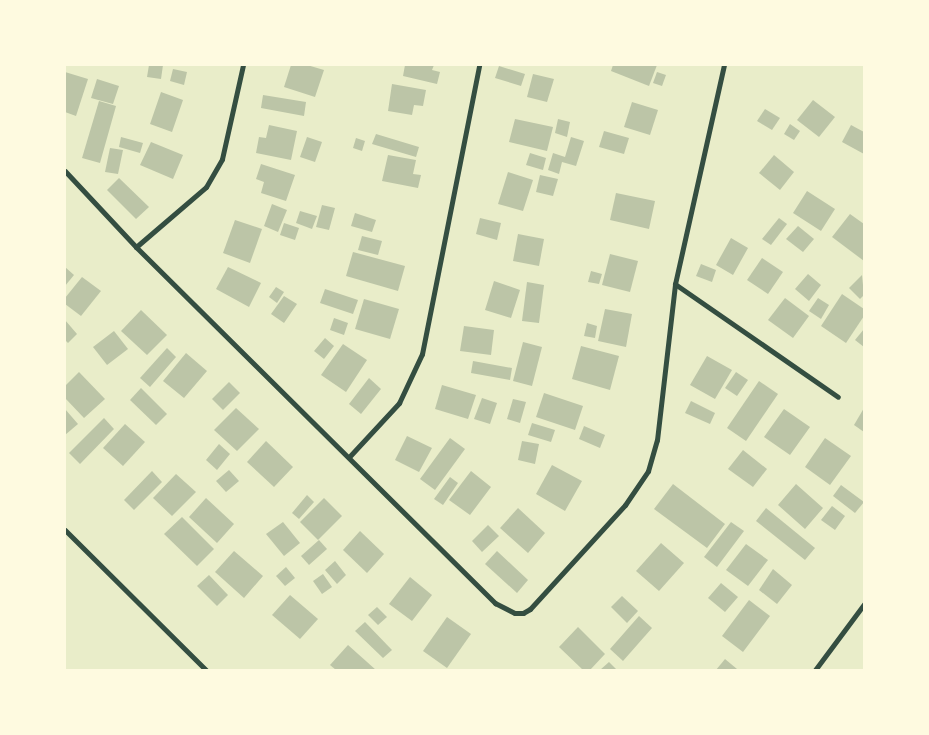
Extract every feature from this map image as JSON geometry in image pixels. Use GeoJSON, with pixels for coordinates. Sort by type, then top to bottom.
{"type":"FeatureCollection","features":[{"type":"Feature","properties":{"kind":"street"},"geometry":{"type":"LineString","coordinates":[[136,247],[206,187],[222,158],[242,65]]}},
{"type":"Feature","properties":{"kind":"street"},"geometry":{"type":"LineString","coordinates":[[349,457],[399,403],[422,354],[479,65]]}},
{"type":"Feature","properties":{"kind":"street"},"geometry":{"type":"LineString","coordinates":[[65,171],[136,247],[495,603],[514,613],[530,609],[625,505],[648,471],[657,440],[676,284],[724,65]]}},
{"type":"Feature","properties":{"kind":"street"},"geometry":{"type":"LineString","coordinates":[[676,284],[838,397]]}},
{"type":"Feature","properties":{"kind":"street"},"geometry":{"type":"LineString","coordinates":[[65,530],[206,670]]}},
{"type":"Feature","properties":{"kind":"street"},"geometry":{"type":"LineString","coordinates":[[815,670],[864,604]]}},
{"type":"Feature","properties":{"kind":"building"},"geometry":{"type":"Polygon","coordinates":[[[149,65],[163,65],[161,79],[147,77],[149,65]]]}},
{"type":"Feature","properties":{"kind":"building"},"geometry":{"type":"Polygon","coordinates":[[[291,65],[307,65],[324,70],[315,97],[284,87],[291,65]]]}},
{"type":"Feature","properties":{"kind":"building"},"geometry":{"type":"Polygon","coordinates":[[[405,65],[434,65],[432,70],[440,72],[437,84],[403,76],[405,65]]]}},
{"type":"Feature","properties":{"kind":"building"},"geometry":{"type":"Polygon","coordinates":[[[613,65],[657,65],[649,86],[611,71],[613,65]]]}},
{"type":"Feature","properties":{"kind":"building"},"geometry":{"type":"Polygon","coordinates":[[[499,66],[525,74],[521,86],[495,78],[499,66]]]}},
{"type":"Feature","properties":{"kind":"building"},"geometry":{"type":"Polygon","coordinates":[[[173,69],[187,72],[184,85],[170,81],[173,69]]]}},
{"type":"Feature","properties":{"kind":"building"},"geometry":{"type":"Polygon","coordinates":[[[65,72],[88,79],[76,116],[65,112],[65,72]]]}},
{"type":"Feature","properties":{"kind":"building"},"geometry":{"type":"Polygon","coordinates":[[[657,72],[666,75],[662,86],[653,83],[657,72]]]}},
{"type":"Feature","properties":{"kind":"building"},"geometry":{"type":"Polygon","coordinates":[[[533,74],[554,79],[547,102],[527,97],[533,74]]]}},
{"type":"Feature","properties":{"kind":"building"},"geometry":{"type":"Polygon","coordinates":[[[97,79],[119,86],[113,104],[91,98],[97,79]]]}},
{"type":"Feature","properties":{"kind":"building"},"geometry":{"type":"Polygon","coordinates":[[[392,84],[426,90],[423,106],[414,105],[412,115],[388,111],[392,84]]]}},
{"type":"Feature","properties":{"kind":"building"},"geometry":{"type":"Polygon","coordinates":[[[161,92],[183,100],[172,132],[150,124],[161,92]]]}},
{"type":"Feature","properties":{"kind":"building"},"geometry":{"type":"Polygon","coordinates":[[[263,95],[306,102],[304,116],[261,108],[263,95]]]}},
{"type":"Feature","properties":{"kind":"building"},"geometry":{"type":"Polygon","coordinates":[[[813,100],[835,117],[819,137],[797,120],[813,100]]]}},
{"type":"Feature","properties":{"kind":"building"},"geometry":{"type":"Polygon","coordinates":[[[99,101],[116,106],[100,163],[82,158],[99,101]]]}},
{"type":"Feature","properties":{"kind":"building"},"geometry":{"type":"Polygon","coordinates":[[[632,102],[658,110],[650,135],[624,127],[632,102]]]}},
{"type":"Feature","properties":{"kind":"building"},"geometry":{"type":"Polygon","coordinates":[[[765,109],[780,118],[772,130],[757,121],[765,109]]]}},
{"type":"Feature","properties":{"kind":"building"},"geometry":{"type":"Polygon","coordinates":[[[515,119],[553,127],[547,151],[509,142],[515,119]]]}},
{"type":"Feature","properties":{"kind":"building"},"geometry":{"type":"Polygon","coordinates":[[[558,119],[570,122],[567,137],[555,133],[558,119]]]}},
{"type":"Feature","properties":{"kind":"building"},"geometry":{"type":"Polygon","coordinates":[[[790,124],[800,131],[794,140],[784,134],[790,124]]]}},
{"type":"Feature","properties":{"kind":"building"},"geometry":{"type":"Polygon","coordinates":[[[269,125],[297,131],[291,160],[256,153],[259,137],[266,138],[269,125]]]}},
{"type":"Feature","properties":{"kind":"building"},"geometry":{"type":"Polygon","coordinates":[[[851,125],[864,132],[864,154],[842,142],[851,125]]]}},
{"type":"Feature","properties":{"kind":"building"},"geometry":{"type":"Polygon","coordinates":[[[604,131],[629,138],[624,154],[599,147],[604,131]]]}},
{"type":"Feature","properties":{"kind":"building"},"geometry":{"type":"Polygon","coordinates":[[[376,134],[419,147],[416,157],[372,144],[376,134]]]}},
{"type":"Feature","properties":{"kind":"building"},"geometry":{"type":"Polygon","coordinates":[[[121,137],[143,143],[140,153],[119,147],[121,137]]]}},
{"type":"Feature","properties":{"kind":"building"},"geometry":{"type":"Polygon","coordinates":[[[307,137],[322,142],[315,162],[300,157],[307,137]]]}},
{"type":"Feature","properties":{"kind":"building"},"geometry":{"type":"Polygon","coordinates":[[[571,137],[584,141],[576,166],[562,162],[559,174],[548,170],[553,153],[565,157],[571,137]]]}},
{"type":"Feature","properties":{"kind":"building"},"geometry":{"type":"Polygon","coordinates":[[[356,138],[365,141],[362,151],[353,148],[356,138]]]}},
{"type":"Feature","properties":{"kind":"building"},"geometry":{"type":"Polygon","coordinates":[[[151,142],[183,155],[173,179],[140,165],[151,142]]]}},
{"type":"Feature","properties":{"kind":"building"},"geometry":{"type":"Polygon","coordinates":[[[110,148],[123,150],[118,174],[105,172],[110,148]]]}},
{"type":"Feature","properties":{"kind":"building"},"geometry":{"type":"Polygon","coordinates":[[[530,153],[546,158],[543,170],[526,165],[530,153]]]}},
{"type":"Feature","properties":{"kind":"building"},"geometry":{"type":"Polygon","coordinates":[[[388,155],[416,160],[413,174],[421,175],[418,188],[382,181],[388,155]]]}},
{"type":"Feature","properties":{"kind":"building"},"geometry":{"type":"Polygon","coordinates":[[[774,155],[794,172],[780,190],[759,173],[774,155]]]}},
{"type":"Feature","properties":{"kind":"building"},"geometry":{"type":"Polygon","coordinates":[[[261,164],[295,175],[286,201],[261,193],[264,182],[256,179],[261,164]]]}},
{"type":"Feature","properties":{"kind":"building"},"geometry":{"type":"Polygon","coordinates":[[[508,172],[533,180],[523,211],[498,204],[508,172]]]}},
{"type":"Feature","properties":{"kind":"building"},"geometry":{"type":"Polygon","coordinates":[[[540,175],[558,179],[553,196],[536,192],[540,175]]]}},
{"type":"Feature","properties":{"kind":"building"},"geometry":{"type":"Polygon","coordinates":[[[119,178],[149,207],[136,219],[107,190],[119,178]]]}},
{"type":"Feature","properties":{"kind":"building"},"geometry":{"type":"Polygon","coordinates":[[[807,191],[835,209],[821,231],[793,213],[807,191]]]}},
{"type":"Feature","properties":{"kind":"building"},"geometry":{"type":"Polygon","coordinates":[[[616,193],[655,201],[649,229],[610,220],[616,193]]]}},
{"type":"Feature","properties":{"kind":"building"},"geometry":{"type":"Polygon","coordinates":[[[272,204],[287,210],[278,232],[264,226],[272,204]]]}},
{"type":"Feature","properties":{"kind":"building"},"geometry":{"type":"Polygon","coordinates":[[[322,205],[335,208],[329,230],[316,227],[322,205]]]}},
{"type":"Feature","properties":{"kind":"building"},"geometry":{"type":"Polygon","coordinates":[[[300,211],[317,216],[312,229],[296,223],[300,211]]]}},
{"type":"Feature","properties":{"kind":"building"},"geometry":{"type":"Polygon","coordinates":[[[355,213],[376,220],[372,232],[351,226],[355,213]]]}},
{"type":"Feature","properties":{"kind":"building"},"geometry":{"type":"Polygon","coordinates":[[[850,214],[864,224],[864,261],[832,237],[850,214]]]}},
{"type":"Feature","properties":{"kind":"building"},"geometry":{"type":"Polygon","coordinates":[[[480,218],[501,223],[497,240],[476,234],[480,218]]]}},
{"type":"Feature","properties":{"kind":"building"},"geometry":{"type":"Polygon","coordinates":[[[779,218],[787,224],[771,245],[762,239],[779,218]]]}},
{"type":"Feature","properties":{"kind":"building"},"geometry":{"type":"Polygon","coordinates":[[[235,220],[262,229],[250,263],[223,253],[235,220]]]}},
{"type":"Feature","properties":{"kind":"building"},"geometry":{"type":"Polygon","coordinates":[[[284,223],[299,228],[295,240],[280,235],[284,223]]]}},
{"type":"Feature","properties":{"kind":"building"},"geometry":{"type":"Polygon","coordinates":[[[798,226],[814,239],[803,252],[786,239],[798,226]]]}},
{"type":"Feature","properties":{"kind":"building"},"geometry":{"type":"Polygon","coordinates":[[[518,234],[544,239],[539,266],[513,261],[518,234]]]}},
{"type":"Feature","properties":{"kind":"building"},"geometry":{"type":"Polygon","coordinates":[[[362,236],[382,241],[378,255],[358,250],[362,236]]]}},
{"type":"Feature","properties":{"kind":"building"},"geometry":{"type":"Polygon","coordinates":[[[731,238],[748,248],[733,275],[716,265],[731,238]]]}},
{"type":"Feature","properties":{"kind":"building"},"geometry":{"type":"Polygon","coordinates":[[[353,252],[405,266],[398,291],[346,276],[353,252]]]}},
{"type":"Feature","properties":{"kind":"building"},"geometry":{"type":"Polygon","coordinates":[[[610,254],[638,261],[630,292],[602,285],[610,254]]]}},
{"type":"Feature","properties":{"kind":"building"},"geometry":{"type":"Polygon","coordinates":[[[762,258],[783,272],[768,294],[747,280],[762,258]]]}},
{"type":"Feature","properties":{"kind":"building"},"geometry":{"type":"Polygon","coordinates":[[[701,264],[716,270],[712,282],[696,276],[701,264]]]}},
{"type":"Feature","properties":{"kind":"building"},"geometry":{"type":"Polygon","coordinates":[[[65,267],[74,275],[65,286],[65,267]]]}},
{"type":"Feature","properties":{"kind":"building"},"geometry":{"type":"Polygon","coordinates":[[[228,267],[261,283],[249,307],[216,289],[228,267]]]}},
{"type":"Feature","properties":{"kind":"building"},"geometry":{"type":"Polygon","coordinates":[[[591,271],[602,274],[599,284],[588,282],[591,271]]]}},
{"type":"Feature","properties":{"kind":"building"},"geometry":{"type":"Polygon","coordinates":[[[808,274],[821,285],[809,301],[795,289],[808,274]]]}},
{"type":"Feature","properties":{"kind":"building"},"geometry":{"type":"Polygon","coordinates":[[[862,275],[864,295],[860,299],[849,288],[862,275]]]}},
{"type":"Feature","properties":{"kind":"building"},"geometry":{"type":"Polygon","coordinates":[[[82,277],[101,291],[81,316],[65,304],[65,298],[82,277]]]}},
{"type":"Feature","properties":{"kind":"building"},"geometry":{"type":"Polygon","coordinates":[[[494,281],[520,290],[511,318],[485,310],[494,281]]]}},
{"type":"Feature","properties":{"kind":"building"},"geometry":{"type":"Polygon","coordinates":[[[527,282],[544,285],[539,323],[522,321],[527,282]]]}},
{"type":"Feature","properties":{"kind":"building"},"geometry":{"type":"Polygon","coordinates":[[[276,287],[284,292],[277,303],[269,297],[276,287]]]}},
{"type":"Feature","properties":{"kind":"building"},"geometry":{"type":"Polygon","coordinates":[[[325,289],[358,300],[353,314],[320,303],[325,289]]]}},
{"type":"Feature","properties":{"kind":"building"},"geometry":{"type":"Polygon","coordinates":[[[842,294],[864,309],[864,316],[846,343],[821,326],[842,294]]]}},
{"type":"Feature","properties":{"kind":"building"},"geometry":{"type":"Polygon","coordinates":[[[284,296],[297,304],[284,323],[271,314],[284,296]]]}},
{"type":"Feature","properties":{"kind":"building"},"geometry":{"type":"Polygon","coordinates":[[[785,298],[809,316],[793,338],[768,320],[785,298]]]}},
{"type":"Feature","properties":{"kind":"building"},"geometry":{"type":"Polygon","coordinates":[[[818,298],[829,305],[821,319],[809,311],[818,298]]]}},
{"type":"Feature","properties":{"kind":"building"},"geometry":{"type":"Polygon","coordinates":[[[364,299],[399,309],[390,339],[355,329],[364,299]]]}},
{"type":"Feature","properties":{"kind":"building"},"geometry":{"type":"Polygon","coordinates":[[[605,309],[632,314],[626,347],[598,341],[605,309]]]}},
{"type":"Feature","properties":{"kind":"building"},"geometry":{"type":"Polygon","coordinates":[[[141,310],[167,335],[147,355],[121,331],[141,310]]]}},
{"type":"Feature","properties":{"kind":"building"},"geometry":{"type":"Polygon","coordinates":[[[334,318],[348,323],[344,335],[330,330],[334,318]]]}},
{"type":"Feature","properties":{"kind":"building"},"geometry":{"type":"Polygon","coordinates":[[[65,320],[77,334],[68,343],[65,340],[65,320]]]}},
{"type":"Feature","properties":{"kind":"building"},"geometry":{"type":"Polygon","coordinates":[[[587,323],[597,326],[595,338],[584,336],[587,323]]]}},
{"type":"Feature","properties":{"kind":"building"},"geometry":{"type":"Polygon","coordinates":[[[464,326],[494,330],[491,355],[460,351],[464,326]]]}},
{"type":"Feature","properties":{"kind":"building"},"geometry":{"type":"Polygon","coordinates":[[[864,329],[864,347],[855,340],[864,329]]]}},
{"type":"Feature","properties":{"kind":"building"},"geometry":{"type":"Polygon","coordinates":[[[114,331],[128,349],[107,365],[93,347],[114,331]]]}},
{"type":"Feature","properties":{"kind":"building"},"geometry":{"type":"Polygon","coordinates":[[[325,338],[334,346],[324,359],[314,351],[325,338]]]}},
{"type":"Feature","properties":{"kind":"building"},"geometry":{"type":"Polygon","coordinates":[[[523,342],[542,347],[532,386],[513,381],[523,342]]]}},
{"type":"Feature","properties":{"kind":"building"},"geometry":{"type":"Polygon","coordinates":[[[343,344],[367,360],[346,392],[321,375],[343,344]]]}},
{"type":"Feature","properties":{"kind":"building"},"geometry":{"type":"Polygon","coordinates":[[[581,346],[619,356],[610,390],[572,379],[581,346]]]}},
{"type":"Feature","properties":{"kind":"building"},"geometry":{"type":"Polygon","coordinates":[[[167,348],[176,357],[150,387],[140,378],[167,348]]]}},
{"type":"Feature","properties":{"kind":"building"},"geometry":{"type":"Polygon","coordinates":[[[186,353],[207,371],[184,398],[163,381],[186,353]]]}},
{"type":"Feature","properties":{"kind":"building"},"geometry":{"type":"Polygon","coordinates":[[[707,356],[732,370],[715,399],[690,385],[707,356]]]}},
{"type":"Feature","properties":{"kind":"building"},"geometry":{"type":"Polygon","coordinates":[[[473,361],[512,368],[510,380],[471,373],[473,361]]]}},
{"type":"Feature","properties":{"kind":"building"},"geometry":{"type":"Polygon","coordinates":[[[79,372],[105,399],[84,418],[65,398],[65,386],[79,372]]]}},
{"type":"Feature","properties":{"kind":"building"},"geometry":{"type":"Polygon","coordinates":[[[736,372],[748,380],[737,396],[725,388],[736,372]]]}},
{"type":"Feature","properties":{"kind":"building"},"geometry":{"type":"Polygon","coordinates":[[[369,378],[381,389],[361,414],[349,404],[369,378]]]}},
{"type":"Feature","properties":{"kind":"building"},"geometry":{"type":"Polygon","coordinates":[[[759,381],[778,394],[746,441],[727,428],[759,381]]]}},
{"type":"Feature","properties":{"kind":"building"},"geometry":{"type":"Polygon","coordinates":[[[229,382],[240,393],[223,410],[212,399],[229,382]]]}},
{"type":"Feature","properties":{"kind":"building"},"geometry":{"type":"Polygon","coordinates":[[[442,385],[476,395],[468,419],[435,409],[442,385]]]}},
{"type":"Feature","properties":{"kind":"building"},"geometry":{"type":"Polygon","coordinates":[[[141,388],[167,414],[156,425],[130,400],[141,388]]]}},
{"type":"Feature","properties":{"kind":"building"},"geometry":{"type":"Polygon","coordinates":[[[544,393],[583,406],[575,430],[536,417],[544,393]]]}},
{"type":"Feature","properties":{"kind":"building"},"geometry":{"type":"Polygon","coordinates":[[[482,398],[497,403],[490,424],[474,419],[482,398]]]}},
{"type":"Feature","properties":{"kind":"building"},"geometry":{"type":"Polygon","coordinates":[[[513,399],[526,402],[520,423],[507,419],[513,399]]]}},
{"type":"Feature","properties":{"kind":"building"},"geometry":{"type":"Polygon","coordinates":[[[691,401],[715,413],[710,424],[685,413],[691,401]]]}},
{"type":"Feature","properties":{"kind":"building"},"geometry":{"type":"Polygon","coordinates":[[[236,408],[259,429],[237,451],[214,430],[236,408]]]}},
{"type":"Feature","properties":{"kind":"building"},"geometry":{"type":"Polygon","coordinates":[[[864,408],[864,432],[854,425],[864,408]]]}},
{"type":"Feature","properties":{"kind":"building"},"geometry":{"type":"Polygon","coordinates":[[[65,409],[78,424],[65,435],[65,409]]]}},
{"type":"Feature","properties":{"kind":"building"},"geometry":{"type":"Polygon","coordinates":[[[784,409],[810,427],[790,455],[764,437],[784,409]]]}},
{"type":"Feature","properties":{"kind":"building"},"geometry":{"type":"Polygon","coordinates":[[[104,418],[114,429],[80,464],[69,453],[104,418]]]}},
{"type":"Feature","properties":{"kind":"building"},"geometry":{"type":"Polygon","coordinates":[[[532,423],[555,430],[551,442],[528,435],[532,423]]]}},
{"type":"Feature","properties":{"kind":"building"},"geometry":{"type":"Polygon","coordinates":[[[125,424],[145,442],[123,466],[103,448],[125,424]]]}},
{"type":"Feature","properties":{"kind":"building"},"geometry":{"type":"Polygon","coordinates":[[[584,426],[605,435],[600,448],[579,439],[584,426]]]}},
{"type":"Feature","properties":{"kind":"building"},"geometry":{"type":"Polygon","coordinates":[[[407,436],[432,448],[419,472],[395,460],[407,436]]]}},
{"type":"Feature","properties":{"kind":"building"},"geometry":{"type":"Polygon","coordinates":[[[450,438],[465,449],[435,490],[420,479],[450,438]]]}},
{"type":"Feature","properties":{"kind":"building"},"geometry":{"type":"Polygon","coordinates":[[[825,438],[851,456],[830,485],[805,467],[825,438]]]}},
{"type":"Feature","properties":{"kind":"building"},"geometry":{"type":"Polygon","coordinates":[[[266,441],[293,467],[274,487],[247,462],[266,441]]]}},
{"type":"Feature","properties":{"kind":"building"},"geometry":{"type":"Polygon","coordinates":[[[522,441],[539,444],[535,464],[518,460],[522,441]]]}},
{"type":"Feature","properties":{"kind":"building"},"geometry":{"type":"Polygon","coordinates":[[[219,444],[230,454],[217,470],[206,460],[219,444]]]}},
{"type":"Feature","properties":{"kind":"building"},"geometry":{"type":"Polygon","coordinates":[[[743,450],[767,469],[753,487],[728,469],[743,450]]]}},
{"type":"Feature","properties":{"kind":"building"},"geometry":{"type":"Polygon","coordinates":[[[552,465],[582,481],[565,511],[536,494],[552,465]]]}},
{"type":"Feature","properties":{"kind":"building"},"geometry":{"type":"Polygon","coordinates":[[[229,470],[239,481],[226,492],[216,481],[229,470]]]}},
{"type":"Feature","properties":{"kind":"building"},"geometry":{"type":"Polygon","coordinates":[[[152,471],[162,482],[134,510],[124,500],[152,471]]]}},
{"type":"Feature","properties":{"kind":"building"},"geometry":{"type":"Polygon","coordinates":[[[471,471],[491,487],[470,515],[449,500],[471,471]]]}},
{"type":"Feature","properties":{"kind":"building"},"geometry":{"type":"Polygon","coordinates":[[[176,474],[196,492],[172,516],[153,498],[176,474]]]}},
{"type":"Feature","properties":{"kind":"building"},"geometry":{"type":"Polygon","coordinates":[[[450,477],[458,483],[443,505],[434,499],[450,477]]]}},
{"type":"Feature","properties":{"kind":"building"},"geometry":{"type":"Polygon","coordinates":[[[673,484],[725,524],[707,548],[654,509],[673,484]]]}},
{"type":"Feature","properties":{"kind":"building"},"geometry":{"type":"Polygon","coordinates":[[[796,484],[823,508],[805,529],[778,505],[796,484]]]}},
{"type":"Feature","properties":{"kind":"building"},"geometry":{"type":"Polygon","coordinates":[[[841,485],[864,502],[855,513],[833,496],[841,485]]]}},
{"type":"Feature","properties":{"kind":"building"},"geometry":{"type":"Polygon","coordinates":[[[307,495],[314,502],[299,519],[292,513],[307,495]]]}},
{"type":"Feature","properties":{"kind":"building"},"geometry":{"type":"Polygon","coordinates":[[[206,498],[234,524],[217,543],[189,517],[206,498]]]}},
{"type":"Feature","properties":{"kind":"building"},"geometry":{"type":"Polygon","coordinates":[[[324,498],[342,516],[318,540],[300,522],[324,498]]]}},
{"type":"Feature","properties":{"kind":"building"},"geometry":{"type":"Polygon","coordinates":[[[832,506],[845,516],[835,530],[821,520],[832,506]]]}},
{"type":"Feature","properties":{"kind":"building"},"geometry":{"type":"Polygon","coordinates":[[[518,508],[545,533],[528,553],[500,528],[518,508]]]}},
{"type":"Feature","properties":{"kind":"building"},"geometry":{"type":"Polygon","coordinates":[[[766,508],[815,548],[805,560],[756,521],[766,508]]]}},
{"type":"Feature","properties":{"kind":"building"},"geometry":{"type":"Polygon","coordinates":[[[182,517],[214,549],[197,566],[164,534],[182,517]]]}},
{"type":"Feature","properties":{"kind":"building"},"geometry":{"type":"Polygon","coordinates":[[[283,522],[300,543],[284,556],[266,534],[283,522]]]}},
{"type":"Feature","properties":{"kind":"building"},"geometry":{"type":"Polygon","coordinates":[[[731,522],[744,531],[717,567],[704,557],[731,522]]]}},
{"type":"Feature","properties":{"kind":"building"},"geometry":{"type":"Polygon","coordinates":[[[488,525],[499,536],[482,552],[472,541],[488,525]]]}},
{"type":"Feature","properties":{"kind":"building"},"geometry":{"type":"Polygon","coordinates":[[[360,531],[384,554],[367,573],[343,550],[360,531]]]}},
{"type":"Feature","properties":{"kind":"building"},"geometry":{"type":"Polygon","coordinates":[[[319,540],[327,549],[309,565],[301,556],[319,540]]]}},
{"type":"Feature","properties":{"kind":"building"},"geometry":{"type":"Polygon","coordinates":[[[661,543],[684,563],[659,591],[636,571],[661,543]]]}},
{"type":"Feature","properties":{"kind":"building"},"geometry":{"type":"Polygon","coordinates":[[[746,544],[768,560],[748,586],[726,570],[746,544]]]}},
{"type":"Feature","properties":{"kind":"building"},"geometry":{"type":"Polygon","coordinates":[[[234,551],[263,576],[244,598],[215,572],[234,551]]]}},
{"type":"Feature","properties":{"kind":"building"},"geometry":{"type":"Polygon","coordinates":[[[497,551],[528,580],[517,593],[485,564],[497,551]]]}},
{"type":"Feature","properties":{"kind":"building"},"geometry":{"type":"Polygon","coordinates":[[[335,561],[346,575],[337,584],[325,570],[335,561]]]}},
{"type":"Feature","properties":{"kind":"building"},"geometry":{"type":"Polygon","coordinates":[[[286,567],[295,578],[285,586],[276,576],[286,567]]]}},
{"type":"Feature","properties":{"kind":"building"},"geometry":{"type":"Polygon","coordinates":[[[773,569],[792,585],[777,604],[759,590],[773,569]]]}},
{"type":"Feature","properties":{"kind":"building"},"geometry":{"type":"Polygon","coordinates":[[[323,574],[332,587],[322,594],[313,581],[323,574]]]}},
{"type":"Feature","properties":{"kind":"building"},"geometry":{"type":"Polygon","coordinates":[[[209,575],[228,595],[217,606],[197,586],[209,575]]]}},
{"type":"Feature","properties":{"kind":"building"},"geometry":{"type":"Polygon","coordinates":[[[410,577],[432,595],[412,621],[389,604],[410,577]]]}},
{"type":"Feature","properties":{"kind":"building"},"geometry":{"type":"Polygon","coordinates":[[[721,583],[738,597],[725,612],[708,598],[721,583]]]}},
{"type":"Feature","properties":{"kind":"building"},"geometry":{"type":"Polygon","coordinates":[[[290,595],[318,619],[300,639],[272,615],[290,595]]]}},
{"type":"Feature","properties":{"kind":"building"},"geometry":{"type":"Polygon","coordinates":[[[622,596],[638,611],[627,623],[611,607],[622,596]]]}},
{"type":"Feature","properties":{"kind":"building"},"geometry":{"type":"Polygon","coordinates":[[[749,600],[770,616],[743,652],[722,636],[749,600]]]}},
{"type":"Feature","properties":{"kind":"building"},"geometry":{"type":"Polygon","coordinates":[[[377,607],[387,617],[378,625],[368,615],[377,607]]]}},
{"type":"Feature","properties":{"kind":"building"},"geometry":{"type":"Polygon","coordinates":[[[639,616],[652,628],[623,661],[610,649],[639,616]]]}},
{"type":"Feature","properties":{"kind":"building"},"geometry":{"type":"Polygon","coordinates":[[[447,617],[471,634],[447,668],[423,651],[447,617]]]}},
{"type":"Feature","properties":{"kind":"building"},"geometry":{"type":"Polygon","coordinates":[[[365,622],[392,650],[383,658],[355,631],[365,622]]]}},
{"type":"Feature","properties":{"kind":"building"},"geometry":{"type":"Polygon","coordinates":[[[578,627],[605,654],[590,670],[583,670],[559,647],[578,627]]]}},
{"type":"Feature","properties":{"kind":"building"},"geometry":{"type":"Polygon","coordinates":[[[348,645],[376,670],[336,670],[330,665],[348,645]]]}},
{"type":"Feature","properties":{"kind":"building"},"geometry":{"type":"Polygon","coordinates":[[[725,659],[737,669],[716,670],[725,659]]]}},
{"type":"Feature","properties":{"kind":"building"},"geometry":{"type":"Polygon","coordinates":[[[609,662],[617,670],[600,670],[609,662]]]}}]}
